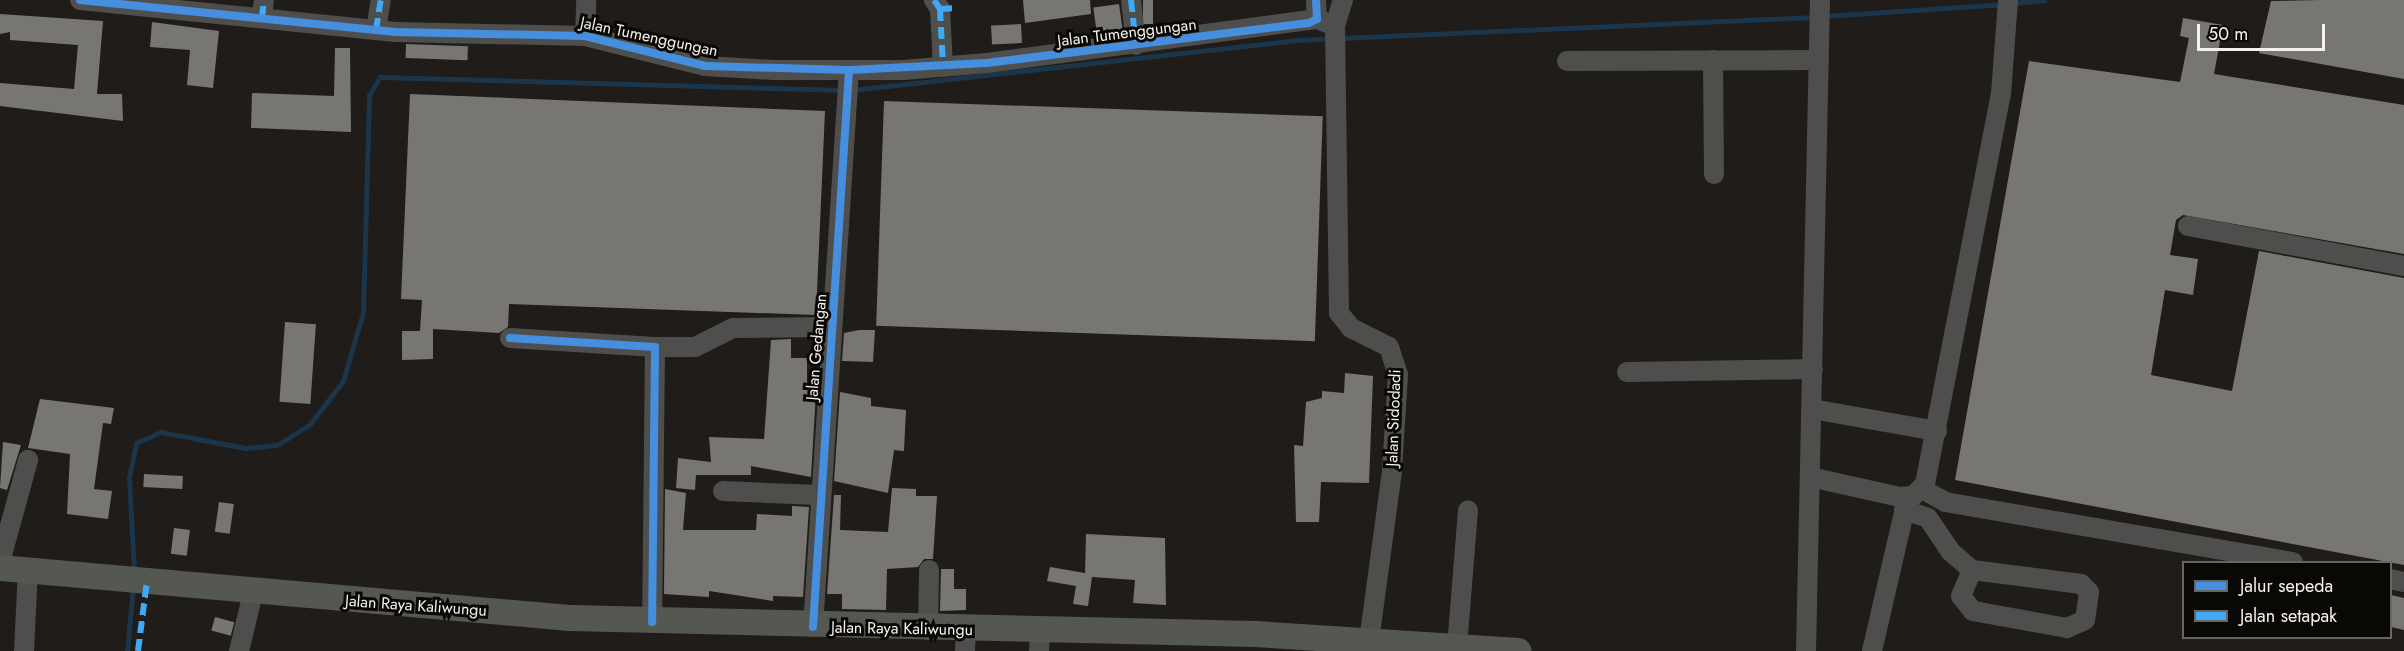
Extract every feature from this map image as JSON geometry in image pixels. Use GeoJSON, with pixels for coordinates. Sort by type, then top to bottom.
{"type":"FeatureCollection","features":[{"type":"Feature","properties":{"kind":"main road","name":"Jalan Raya Kaliwungu"},"geometry":{"type":"LineString","coordinates":[[0,568],[133,579],[253,593],[652,622],[928,630],[966,641],[1316,644],[1369,641],[1518,651]]}},
{"type":"Feature","properties":{"kind":"street","name":"Jalan Tumenggungan"},"geometry":{"type":"LineString","coordinates":[[80,0],[263,9],[376,30],[585,36],[705,66],[849,75],[943,67],[1328,24]]}},
{"type":"Feature","properties":{"kind":"street"},"geometry":{"type":"LineString","coordinates":[[376,30],[381,0]]}},
{"type":"Feature","properties":{"kind":"street"},"geometry":{"type":"LineString","coordinates":[[585,36],[586,0]]}},
{"type":"Feature","properties":{"kind":"street"},"geometry":{"type":"LineString","coordinates":[[1131,0],[1136,45]]}},
{"type":"Feature","properties":{"kind":"street","name":"Jalan Sidodadi"},"geometry":{"type":"LineString","coordinates":[[1343,0],[1328,24],[1339,313],[1351,328],[1389,347],[1398,375],[1392,471],[1369,641]]}},
{"type":"Feature","properties":{"kind":"street"},"geometry":{"type":"LineString","coordinates":[[1806,651],[1820,1]]}},
{"type":"Feature","properties":{"kind":"street"},"geometry":{"type":"LineString","coordinates":[[943,67],[944,6]]}},
{"type":"Feature","properties":{"kind":"street"},"geometry":{"type":"LineString","coordinates":[[1872,651],[1911,498],[1937,430],[2001,94],[2008,7]]}},
{"type":"Feature","properties":{"kind":"street"},"geometry":{"type":"LineString","coordinates":[[1713,60],[1714,174]]}},
{"type":"Feature","properties":{"kind":"street"},"geometry":{"type":"LineString","coordinates":[[1566,61],[1819,60]]}},
{"type":"Feature","properties":{"kind":"street","name":"Jalan Gedangan"},"geometry":{"type":"LineString","coordinates":[[813,627],[818,495],[850,105],[849,75]]}},
{"type":"Feature","properties":{"kind":"street"},"geometry":{"type":"LineString","coordinates":[[2188,226],[2404,266]]}},
{"type":"Feature","properties":{"kind":"street"},"geometry":{"type":"LineString","coordinates":[[510,338],[695,348],[733,328],[832,327]]}},
{"type":"Feature","properties":{"kind":"street"},"geometry":{"type":"LineString","coordinates":[[652,622],[655,347]]}},
{"type":"Feature","properties":{"kind":"street"},"geometry":{"type":"LineString","coordinates":[[1627,372],[1813,369]]}},
{"type":"Feature","properties":{"kind":"street"},"geometry":{"type":"LineString","coordinates":[[1812,409],[1937,430]]}},
{"type":"Feature","properties":{"kind":"street"},"geometry":{"type":"LineString","coordinates":[[0,562],[28,460]]}},
{"type":"Feature","properties":{"kind":"street"},"geometry":{"type":"LineString","coordinates":[[1810,477],[1911,498],[2287,561]]}},
{"type":"Feature","properties":{"kind":"street"},"geometry":{"type":"LineString","coordinates":[[723,491],[818,495]]}},
{"type":"Feature","properties":{"kind":"street"},"geometry":{"type":"LineString","coordinates":[[1911,498],[1928,518],[1950,551],[1972,570],[2081,584],[2089,592],[2085,620],[2067,628],[1973,611],[1961,596],[1972,570]]}},
{"type":"Feature","properties":{"kind":"street"},"geometry":{"type":"LineString","coordinates":[[1457,647],[1468,510]]}},
{"type":"Feature","properties":{"kind":"street"},"geometry":{"type":"LineString","coordinates":[[24,651],[28,570]]}},
{"type":"Feature","properties":{"kind":"street"},"geometry":{"type":"LineString","coordinates":[[928,630],[929,570]]}},
{"type":"Feature","properties":{"kind":"street"},"geometry":{"type":"LineString","coordinates":[[238,651],[253,593]]}},
{"type":"Feature","properties":{"kind":"building"},"geometry":{"type":"Polygon","coordinates":[[[1023,0],[1090,0],[1091,14],[1025,23],[1023,0]]]}},
{"type":"Feature","properties":{"kind":"building"},"geometry":{"type":"Polygon","coordinates":[[[1143,0],[1153,0],[1153,24],[1143,24],[1143,0]]]}},
{"type":"Feature","properties":{"kind":"building"},"geometry":{"type":"Polygon","coordinates":[[[2404,0],[2404,79],[2259,53],[2271,1],[2404,0]]]}},
{"type":"Feature","properties":{"kind":"building"},"geometry":{"type":"Polygon","coordinates":[[[1119,4],[1123,33],[1097,36],[1093,8],[1119,4]]]}},
{"type":"Feature","properties":{"kind":"building"},"geometry":{"type":"Polygon","coordinates":[[[0,14],[103,21],[97,94],[122,94],[123,121],[0,106],[0,83],[74,89],[78,45],[10,40],[10,32],[0,34],[0,14]]]}},
{"type":"Feature","properties":{"kind":"building"},"geometry":{"type":"Polygon","coordinates":[[[2183,18],[2223,25],[2214,74],[2404,105],[2404,254],[2183,215],[2176,220],[2170,255],[2198,259],[2193,295],[2165,290],[2151,375],[2232,391],[2259,251],[2404,278],[2404,565],[1955,480],[2029,61],[2180,82],[2189,38],[2180,36],[2183,18]]]}},
{"type":"Feature","properties":{"kind":"building"},"geometry":{"type":"Polygon","coordinates":[[[152,22],[219,31],[213,88],[187,85],[190,50],[150,47],[152,22]]]}},
{"type":"Feature","properties":{"kind":"building"},"geometry":{"type":"Polygon","coordinates":[[[1021,24],[1022,43],[992,45],[991,26],[1021,24]]]}},
{"type":"Feature","properties":{"kind":"building"},"geometry":{"type":"Polygon","coordinates":[[[406,44],[468,46],[467,60],[406,58],[406,44]]]}},
{"type":"Feature","properties":{"kind":"building"},"geometry":{"type":"Polygon","coordinates":[[[335,48],[350,48],[351,132],[251,128],[252,93],[334,96],[335,48]]]}},
{"type":"Feature","properties":{"kind":"building"},"geometry":{"type":"Polygon","coordinates":[[[410,94],[825,111],[816,315],[509,304],[508,327],[499,333],[433,329],[433,359],[402,360],[402,331],[420,331],[422,300],[401,299],[410,94]]]}},
{"type":"Feature","properties":{"kind":"building"},"geometry":{"type":"Polygon","coordinates":[[[884,101],[1323,116],[1315,341],[876,326],[884,101]]]}},
{"type":"Feature","properties":{"kind":"building"},"geometry":{"type":"Polygon","coordinates":[[[285,322],[316,324],[310,404],[279,402],[285,322]]]}},
{"type":"Feature","properties":{"kind":"building"},"geometry":{"type":"Polygon","coordinates":[[[875,330],[873,362],[842,361],[844,333],[875,330]]]}},
{"type":"Feature","properties":{"kind":"building"},"geometry":{"type":"Polygon","coordinates":[[[791,339],[791,358],[807,358],[807,383],[814,383],[816,392],[811,477],[751,466],[751,475],[696,475],[695,490],[676,488],[678,458],[711,462],[709,437],[764,439],[771,340],[791,339]]]}},
{"type":"Feature","properties":{"kind":"building"},"geometry":{"type":"Polygon","coordinates":[[[1345,373],[1373,376],[1369,483],[1321,482],[1319,522],[1296,522],[1294,445],[1303,446],[1306,402],[1322,398],[1322,391],[1344,393],[1345,373]]]}},
{"type":"Feature","properties":{"kind":"building"},"geometry":{"type":"Polygon","coordinates":[[[840,392],[871,398],[871,406],[906,410],[904,451],[894,450],[888,493],[834,481],[840,392]]]}},
{"type":"Feature","properties":{"kind":"building"},"geometry":{"type":"Polygon","coordinates":[[[40,399],[114,408],[111,424],[103,423],[94,489],[112,491],[108,519],[67,514],[70,454],[28,448],[40,399]]]}},
{"type":"Feature","properties":{"kind":"building"},"geometry":{"type":"Polygon","coordinates":[[[3,442],[21,445],[7,490],[0,488],[3,442]]]}},
{"type":"Feature","properties":{"kind":"building"},"geometry":{"type":"Polygon","coordinates":[[[144,474],[183,476],[182,489],[143,487],[144,474]]]}},
{"type":"Feature","properties":{"kind":"building"},"geometry":{"type":"Polygon","coordinates":[[[892,488],[916,489],[916,496],[937,496],[933,559],[924,559],[918,567],[887,569],[886,610],[842,609],[842,594],[827,594],[834,495],[841,495],[840,530],[888,532],[892,488]]]}},
{"type":"Feature","properties":{"kind":"building"},"geometry":{"type":"Polygon","coordinates":[[[665,489],[686,493],[683,530],[756,530],[757,514],[792,516],[792,506],[809,507],[803,597],[773,596],[773,601],[709,591],[709,597],[664,594],[665,489]]]}},
{"type":"Feature","properties":{"kind":"building"},"geometry":{"type":"Polygon","coordinates":[[[219,502],[234,504],[230,534],[215,532],[219,502]]]}},
{"type":"Feature","properties":{"kind":"building"},"geometry":{"type":"Polygon","coordinates":[[[174,528],[190,530],[187,556],[171,554],[174,528]]]}},
{"type":"Feature","properties":{"kind":"building"},"geometry":{"type":"Polygon","coordinates":[[[1086,534],[1165,538],[1166,605],[1133,603],[1135,580],[1092,577],[1088,606],[1073,604],[1076,586],[1047,581],[1050,567],[1085,573],[1086,534]]]}},
{"type":"Feature","properties":{"kind":"building"},"geometry":{"type":"Polygon","coordinates":[[[941,569],[954,569],[954,589],[966,589],[966,610],[940,611],[941,569]]]}},
{"type":"Feature","properties":{"kind":"building"},"geometry":{"type":"Polygon","coordinates":[[[2392,595],[2404,598],[2404,630],[2392,627],[2392,595]]]}},
{"type":"Feature","properties":{"kind":"building"},"geometry":{"type":"Polygon","coordinates":[[[215,617],[234,622],[231,636],[211,631],[215,617]]]}},
{"type":"Feature","properties":{"kind":"waterway"},"geometry":{"type":"LineString","coordinates":[[2012,3],[2044,0]]}},
{"type":"Feature","properties":{"kind":"waterway"},"geometry":{"type":"LineString","coordinates":[[1824,16],[2003,4]]}},
{"type":"Feature","properties":{"kind":"waterway"},"geometry":{"type":"LineString","coordinates":[[852,90],[1297,40],[1815,17]]}},
{"type":"Feature","properties":{"kind":"waterway"},"geometry":{"type":"LineString","coordinates":[[134,573],[129,477],[136,443],[161,432],[246,448],[277,445],[310,424],[343,381],[363,312],[369,95],[380,77],[843,90]]}},
{"type":"Feature","properties":{"kind":"waterway"},"geometry":{"type":"LineString","coordinates":[[127,651],[133,588]]}},
{"type":"Feature","properties":{"kind":"marked path"},"geometry":{"type":"LineString","coordinates":[[262,18],[264,0]]}},
{"type":"Feature","properties":{"kind":"marked path"},"geometry":{"type":"LineString","coordinates":[[376,30],[381,0]]}},
{"type":"Feature","properties":{"kind":"marked path"},"geometry":{"type":"LineString","coordinates":[[934,0],[940,9],[943,67]]}},
{"type":"Feature","properties":{"kind":"marked path"},"geometry":{"type":"LineString","coordinates":[[1131,0],[1136,45]]}},
{"type":"Feature","properties":{"kind":"marked path"},"geometry":{"type":"LineString","coordinates":[[940,9],[958,8]]}},
{"type":"Feature","properties":{"kind":"marked path"},"geometry":{"type":"LineString","coordinates":[[138,651],[147,581]]}},
{"type":"Feature","properties":{"kind":"cycle path"},"geometry":{"type":"LineString","coordinates":[[80,0],[395,32],[585,36],[705,66],[849,70],[987,63],[1309,23],[1317,19],[1316,0]]}},
{"type":"Feature","properties":{"kind":"cycle path"},"geometry":{"type":"LineString","coordinates":[[813,627],[849,70]]}},
{"type":"Feature","properties":{"kind":"cycle path"},"geometry":{"type":"LineString","coordinates":[[510,338],[655,347],[652,622]]}}]}
